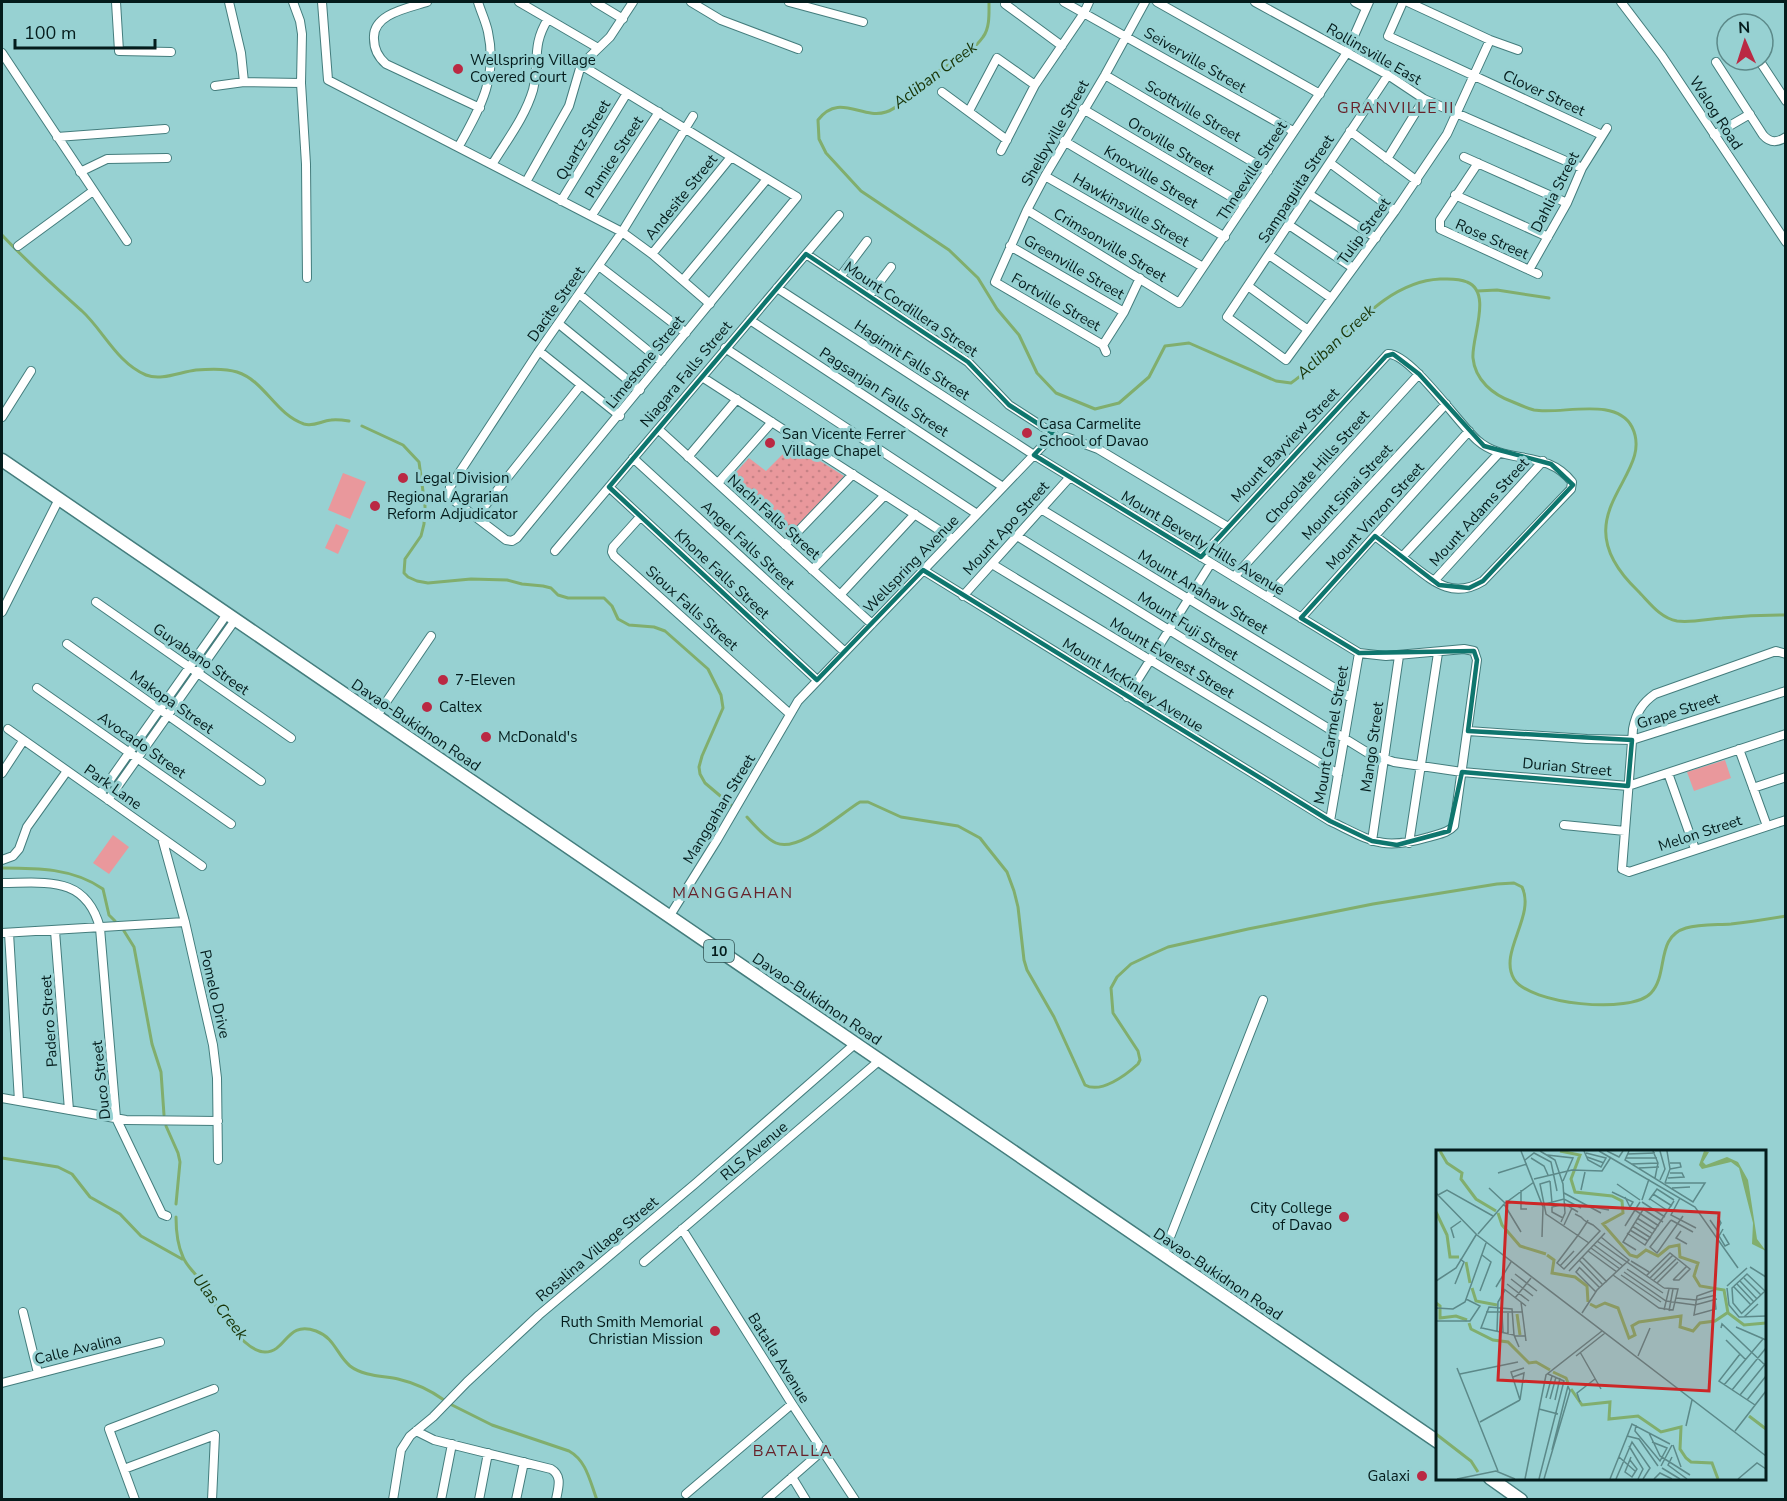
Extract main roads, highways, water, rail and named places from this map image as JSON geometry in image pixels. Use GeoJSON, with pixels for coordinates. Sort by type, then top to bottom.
{"type":"FeatureCollection","features":[{"type":"Feature","properties":{"kind":"highway","name":"Davao-Bukidnon Road"},"geometry":{"type":"LineString","coordinates":[[2,460],[1436,1441]]}},
{"type":"Feature","properties":{"kind":"highway"},"geometry":{"type":"LineString","coordinates":[[1491,1480],[1521,1500]]}},
{"type":"Feature","properties":{"kind":"waterway","name":"Acliban Creek"},"geometry":{"type":"LineString","coordinates":[[989,2],[987,29],[971,50],[924,81],[891,110],[868,113],[842,107],[826,112],[818,120],[819,139],[826,153],[861,191],[949,250],[978,278],[997,309],[1019,335],[1037,373],[1056,393],[1095,409],[1119,403],[1149,377],[1165,346],[1189,343],[1276,381],[1291,383],[1360,320],[1397,292],[1418,283],[1440,279],[1464,281],[1475,287],[1479,295],[1479,317],[1473,358],[1477,373],[1486,386],[1506,399],[1534,410],[1601,409],[1614,412],[1632,427],[1636,445],[1632,463],[1607,518],[1606,540],[1616,564],[1651,605],[1665,617],[1677,621],[1786,615]]}},
{"type":"Feature","properties":{"kind":"waterway"},"geometry":{"type":"LineString","coordinates":[[2,235],[90,319],[127,363],[136,370],[152,377],[171,376],[196,370],[216,369],[237,372],[247,376],[285,413],[304,424],[333,420],[349,421]]}},
{"type":"Feature","properties":{"kind":"waterway"},"geometry":{"type":"LineString","coordinates":[[1477,291],[1497,290],[1549,298]]}},
{"type":"Feature","properties":{"kind":"waterway"},"geometry":{"type":"LineString","coordinates":[[362,426],[403,445],[419,462],[425,506],[424,524],[421,536],[405,559],[404,573],[408,577],[428,583],[471,579],[507,580],[551,588],[558,595],[568,598],[604,598],[612,606],[618,619],[629,625],[654,627],[665,631],[708,669],[721,695],[723,708],[702,756],[700,774],[705,783],[731,805]]}},
{"type":"Feature","properties":{"kind":"waterway"},"geometry":{"type":"LineString","coordinates":[[747,817],[768,838],[785,845],[808,837],[860,802],[868,802],[901,817],[958,826],[980,838],[1007,872],[1018,907],[1027,970],[1054,1017],[1085,1085],[1091,1087],[1113,1082],[1138,1064],[1140,1060],[1138,1051],[1113,1013],[1111,988],[1117,977],[1131,964],[1168,947],[1373,904],[1514,883],[1522,887],[1525,898],[1521,922],[1510,957],[1510,968],[1514,979],[1523,988],[1559,1000],[1581,1004],[1623,1004],[1640,1000],[1651,993],[1660,976],[1666,948],[1676,933],[1697,926],[1731,924],[1786,916]]}},
{"type":"Feature","properties":{"kind":"waterway"},"geometry":{"type":"LineString","coordinates":[[2,868],[28,868],[67,873],[91,882],[103,889],[109,915],[115,921]]}},
{"type":"Feature","properties":{"kind":"waterway"},"geometry":{"type":"LineString","coordinates":[[124,931],[134,947],[152,1044],[161,1072],[164,1115]]}},
{"type":"Feature","properties":{"kind":"waterway"},"geometry":{"type":"LineString","coordinates":[[166,1126],[180,1162],[176,1204]]}},
{"type":"Feature","properties":{"kind":"waterway"},"geometry":{"type":"LineString","coordinates":[[2,1158],[58,1167],[72,1174],[90,1197],[120,1214],[141,1236],[182,1259]]}},
{"type":"Feature","properties":{"kind":"waterway","name":"Ulas Creek"},"geometry":{"type":"LineString","coordinates":[[176,1217],[178,1242],[184,1260],[228,1323],[246,1343],[256,1350],[272,1351],[298,1330],[316,1331],[327,1338],[345,1361],[355,1369],[367,1374],[410,1383],[444,1400]]}},
{"type":"Feature","properties":{"kind":"waterway","name":"Ulas Creek"},"geometry":{"type":"LineString","coordinates":[[452,1405],[492,1425],[569,1451],[584,1466],[597,1500]]}},
{"type":"Feature","properties":{"kind":"place","name":"Wellspring Village Covered Court"},"geometry":{"type":"Point","coordinates":[458,69]}},
{"type":"Feature","properties":{"kind":"place","name":"Casa Carmelite School of Davao"},"geometry":{"type":"Point","coordinates":[1027,433]}},
{"type":"Feature","properties":{"kind":"place","name":"San Vicente Ferrer Village Chapel"},"geometry":{"type":"Point","coordinates":[770,443]}},
{"type":"Feature","properties":{"kind":"place","name":"Legal Division"},"geometry":{"type":"Point","coordinates":[403,478]}},
{"type":"Feature","properties":{"kind":"place","name":"Regional Agrarian Reform Adjudicator"},"geometry":{"type":"Point","coordinates":[375,506]}},
{"type":"Feature","properties":{"kind":"place","name":"7-Eleven"},"geometry":{"type":"Point","coordinates":[443,680]}},
{"type":"Feature","properties":{"kind":"place","name":"Caltex"},"geometry":{"type":"Point","coordinates":[427,707]}},
{"type":"Feature","properties":{"kind":"place","name":"McDonald's"},"geometry":{"type":"Point","coordinates":[486,737]}},
{"type":"Feature","properties":{"kind":"place","name":"City College of Davao"},"geometry":{"type":"Point","coordinates":[1344,1217]}},
{"type":"Feature","properties":{"kind":"place","name":"Ruth Smith Memorial Christian Mission"},"geometry":{"type":"Point","coordinates":[715,1331]}},
{"type":"Feature","properties":{"kind":"place","name":"Galaxi"},"geometry":{"type":"Point","coordinates":[1422,1476]}},
{"type":"Feature","properties":{"kind":"district","name":"GRANVILLE II"},"geometry":{"type":"Point","coordinates":[1396,108]}},
{"type":"Feature","properties":{"kind":"district","name":"MANGGAHAN"},"geometry":{"type":"Point","coordinates":[733,893]}},
{"type":"Feature","properties":{"kind":"district","name":"BATALLA"},"geometry":{"type":"Point","coordinates":[793,1451]}}]}
